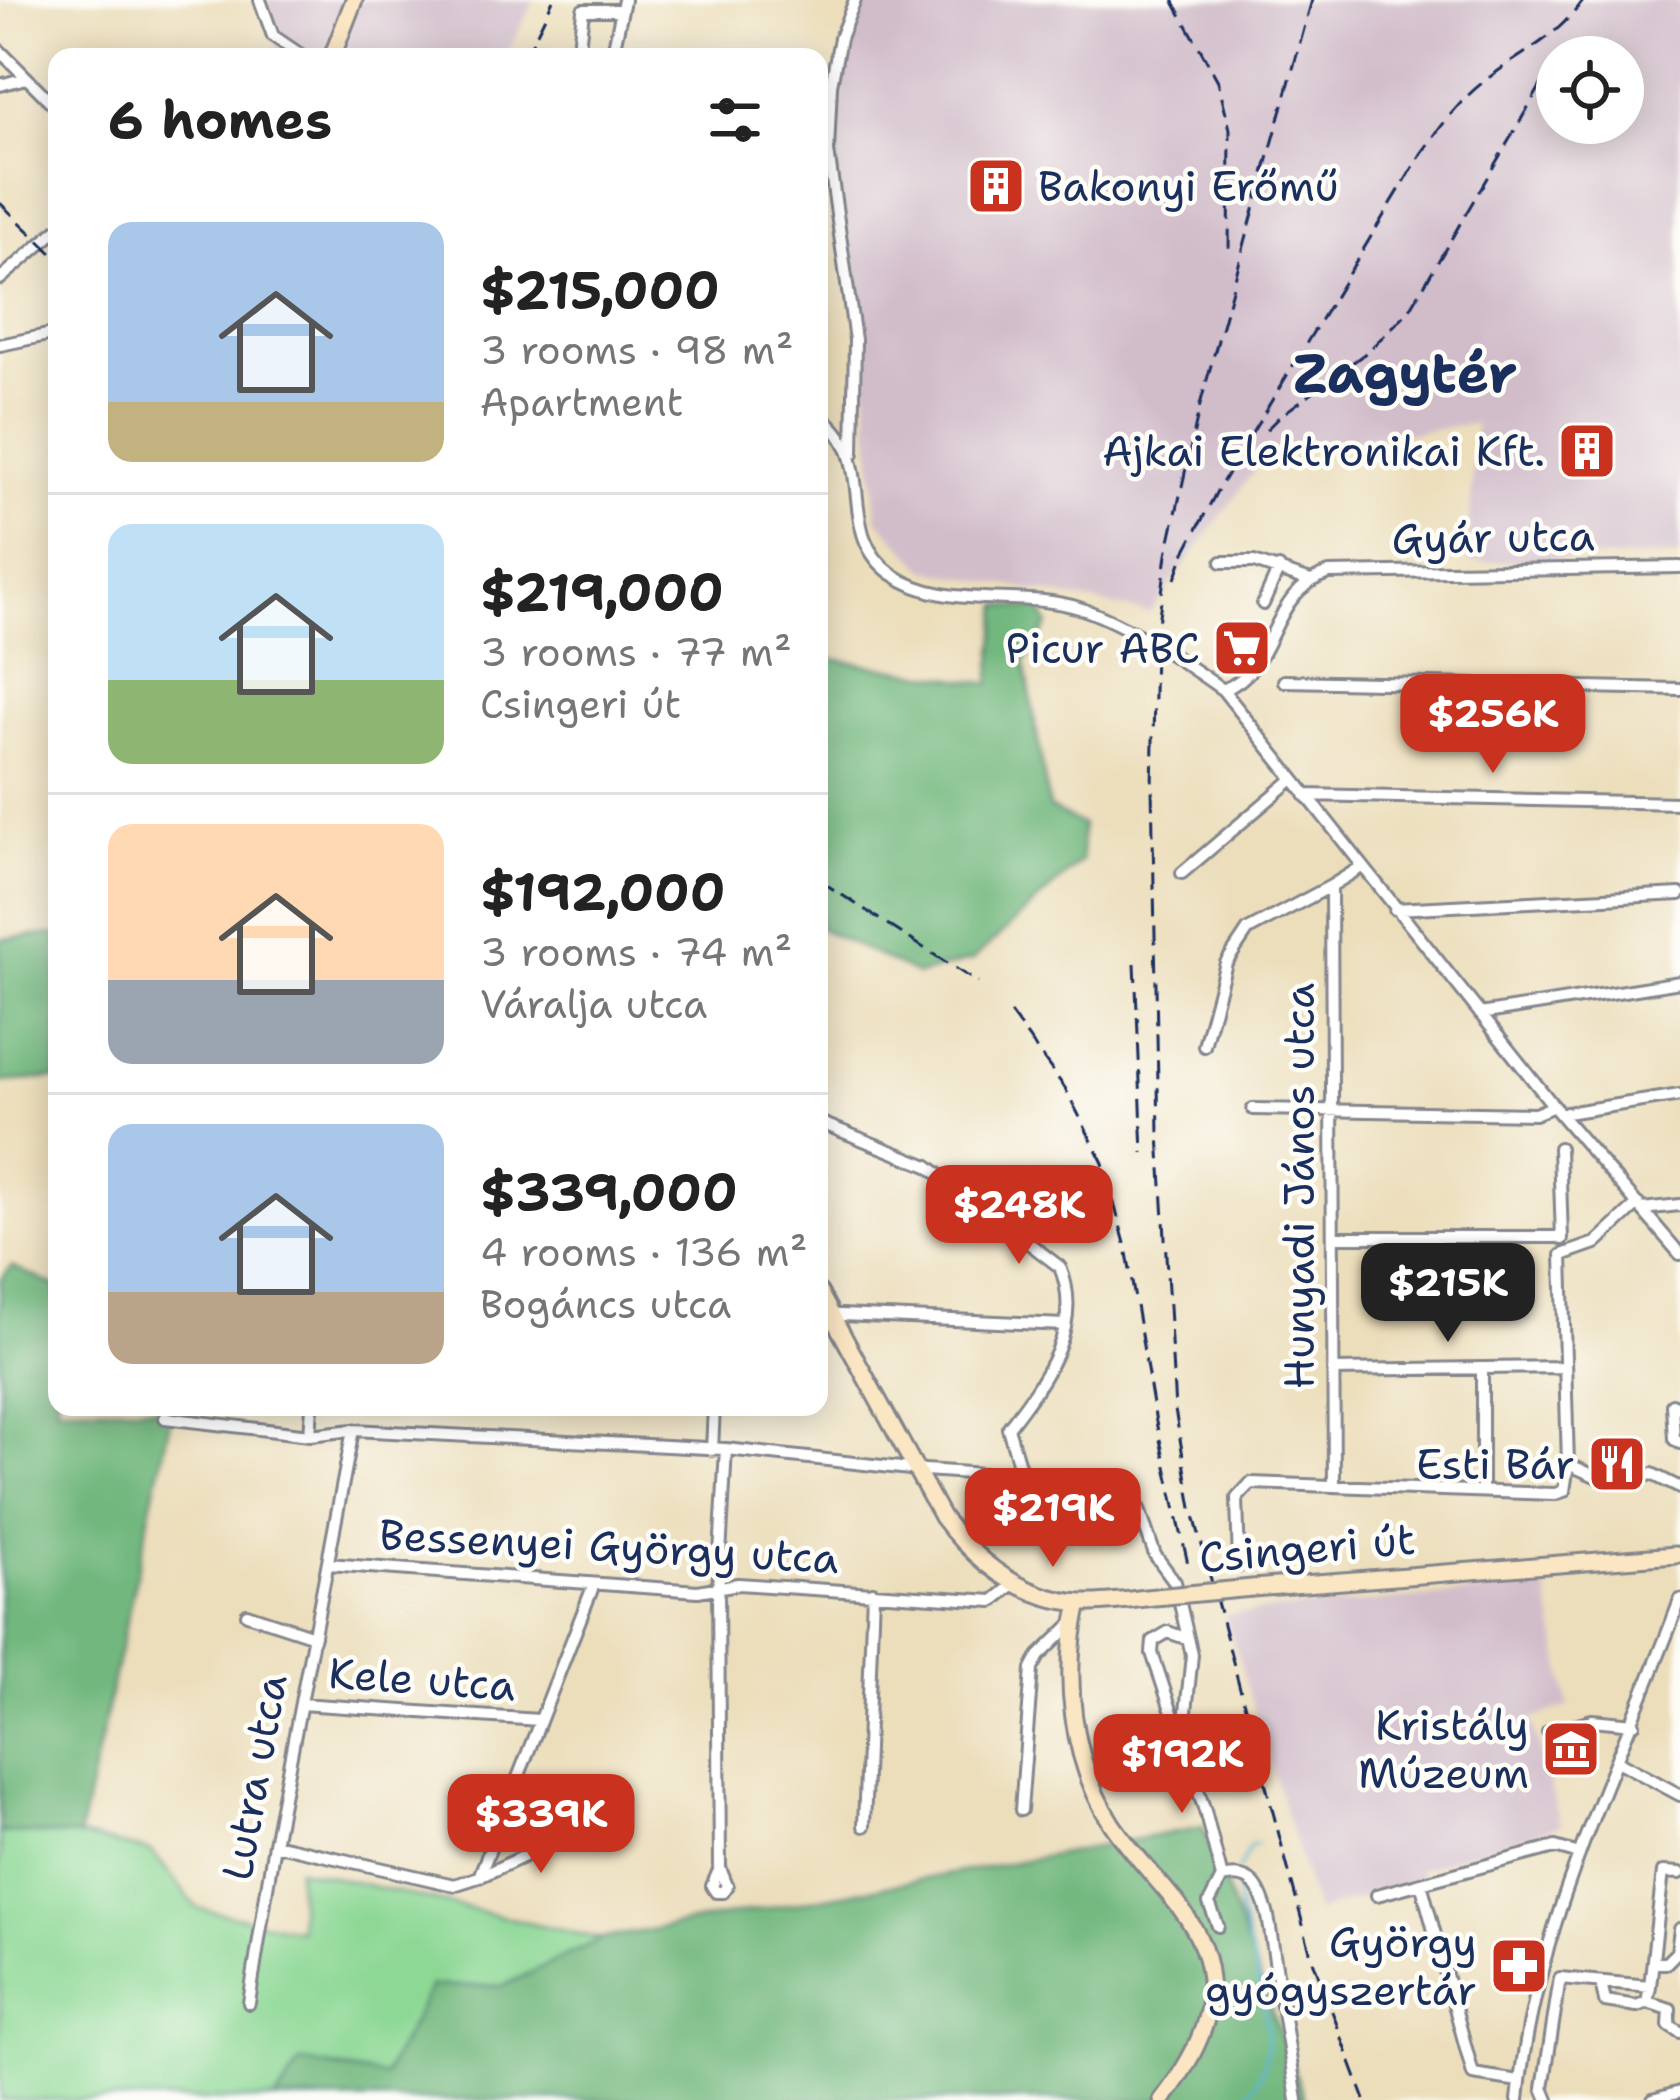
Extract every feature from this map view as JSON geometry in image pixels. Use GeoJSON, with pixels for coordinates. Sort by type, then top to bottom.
{"type":"FeatureCollection","features":[{"type":"Feature","properties":{"kind":"main road"},"geometry":{"type":"LineString","coordinates":[[335,48],[354,0]]}},
{"type":"Feature","properties":{"kind":"main road","name":"Csingeri út"},"geometry":{"type":"LineString","coordinates":[[828,1320],[942,1517],[967,1550],[1015,1583],[1079,1603],[1679,1553]]}},
{"type":"Feature","properties":{"kind":"main road"},"geometry":{"type":"LineString","coordinates":[[1079,1603],[1070,1678],[1089,1774],[1111,1822],[1194,1928],[1207,1961],[1209,2014],[1201,2041],[1162,2100]]}},
{"type":"Feature","properties":{"kind":"street"},"geometry":{"type":"LineString","coordinates":[[260,0],[273,36],[291,48]]}},
{"type":"Feature","properties":{"kind":"street"},"geometry":{"type":"LineString","coordinates":[[828,108],[840,38],[855,0]]}},
{"type":"Feature","properties":{"kind":"street"},"geometry":{"type":"LineString","coordinates":[[579,48],[583,10],[622,5],[614,48]]}},
{"type":"Feature","properties":{"kind":"street"},"geometry":{"type":"LineString","coordinates":[[0,51],[48,99]]}},
{"type":"Feature","properties":{"kind":"street"},"geometry":{"type":"LineString","coordinates":[[0,85],[26,78]]}},
{"type":"Feature","properties":{"kind":"street"},"geometry":{"type":"LineString","coordinates":[[828,177],[855,340],[853,457],[859,523],[870,548],[890,573],[924,591],[1078,607],[1161,650],[1222,690],[1557,1110],[1680,1254]]}},
{"type":"Feature","properties":{"kind":"street"},"geometry":{"type":"LineString","coordinates":[[0,279],[48,238]]}},
{"type":"Feature","properties":{"kind":"street"},"geometry":{"type":"LineString","coordinates":[[0,345],[48,335]]}},
{"type":"Feature","properties":{"kind":"street"},"geometry":{"type":"LineString","coordinates":[[828,421],[839,429],[853,457]]}},
{"type":"Feature","properties":{"kind":"street"},"geometry":{"type":"LineString","coordinates":[[1222,562],[1279,568],[1308,580],[1285,605],[1246,680],[1239,709]]}},
{"type":"Feature","properties":{"kind":"street","name":"Gyár utca"},"geometry":{"type":"LineString","coordinates":[[1308,580],[1330,572],[1680,567]]}},
{"type":"Feature","properties":{"kind":"street"},"geometry":{"type":"LineString","coordinates":[[1263,604],[1279,568]]}},
{"type":"Feature","properties":{"kind":"street"},"geometry":{"type":"LineString","coordinates":[[1222,690],[1246,680]]}},
{"type":"Feature","properties":{"kind":"street"},"geometry":{"type":"LineString","coordinates":[[1284,681],[1680,689]]}},
{"type":"Feature","properties":{"kind":"street"},"geometry":{"type":"LineString","coordinates":[[1182,873],[1293,779]]}},
{"type":"Feature","properties":{"kind":"street"},"geometry":{"type":"LineString","coordinates":[[1305,795],[1680,803]]}},
{"type":"Feature","properties":{"kind":"street","name":"Hunyadi János utca"},"geometry":{"type":"LineString","coordinates":[[1204,1046],[1226,963],[1248,930],[1363,866]]}},
{"type":"Feature","properties":{"kind":"street","name":"Hunyadi János utca"},"geometry":{"type":"LineString","coordinates":[[1331,886],[1334,1486]]}},
{"type":"Feature","properties":{"kind":"street"},"geometry":{"type":"LineString","coordinates":[[1395,909],[1680,894]]}},
{"type":"Feature","properties":{"kind":"street"},"geometry":{"type":"LineString","coordinates":[[1480,1014],[1680,982]]}},
{"type":"Feature","properties":{"kind":"street"},"geometry":{"type":"LineString","coordinates":[[1253,1109],[1535,1114],[1680,1095]]}},
{"type":"Feature","properties":{"kind":"street"},"geometry":{"type":"LineString","coordinates":[[828,1126],[928,1166],[1060,1267],[1065,1280],[1065,1324],[1057,1359],[1008,1428],[1022,1475]]}},
{"type":"Feature","properties":{"kind":"street"},"geometry":{"type":"LineString","coordinates":[[1240,1566],[1237,1498],[1251,1483],[1564,1491],[1568,1464],[1559,1148]]}},
{"type":"Feature","properties":{"kind":"street"},"geometry":{"type":"LineString","coordinates":[[1562,1255],[1595,1243],[1640,1206],[1680,1205]]}},
{"type":"Feature","properties":{"kind":"street"},"geometry":{"type":"LineString","coordinates":[[1333,1238],[1562,1238]]}},
{"type":"Feature","properties":{"kind":"street"},"geometry":{"type":"LineString","coordinates":[[828,1315],[1065,1324]]}},
{"type":"Feature","properties":{"kind":"street"},"geometry":{"type":"LineString","coordinates":[[1334,1370],[1563,1366]]}},
{"type":"Feature","properties":{"kind":"street"},"geometry":{"type":"LineString","coordinates":[[1482,1368],[1482,1491]]}},
{"type":"Feature","properties":{"kind":"street"},"geometry":{"type":"LineString","coordinates":[[1680,1408],[1672,1404],[1675,1439],[1680,1443]]}},
{"type":"Feature","properties":{"kind":"street"},"geometry":{"type":"LineString","coordinates":[[310,1436],[311,1416]]}},
{"type":"Feature","properties":{"kind":"street"},"geometry":{"type":"LineString","coordinates":[[712,1450],[714,1416]]}},
{"type":"Feature","properties":{"kind":"street"},"geometry":{"type":"LineString","coordinates":[[165,1418],[310,1436],[353,1430],[727,1449],[1130,1484],[1155,1555],[1175,1582],[1192,1655],[1180,1742]]}},
{"type":"Feature","properties":{"kind":"street","name":"Bessenyei György utca"},"geometry":{"type":"LineString","coordinates":[[353,1430],[328,1564],[594,1584],[718,1590],[738,1584],[993,1601],[1015,1583]]}},
{"type":"Feature","properties":{"kind":"street"},"geometry":{"type":"LineString","coordinates":[[720,1868],[718,1590],[727,1449]]}},
{"type":"Feature","properties":{"kind":"street"},"geometry":{"type":"LineString","coordinates":[[1568,1464],[1608,1482],[1630,1482],[1652,1474],[1680,1488]]}},
{"type":"Feature","properties":{"kind":"street","name":"Lutra utca"},"geometry":{"type":"LineString","coordinates":[[248,2002],[328,1564]]}},
{"type":"Feature","properties":{"kind":"street"},"geometry":{"type":"LineString","coordinates":[[479,1877],[594,1584]]}},
{"type":"Feature","properties":{"kind":"street"},"geometry":{"type":"LineString","coordinates":[[864,1826],[873,1592]]}},
{"type":"Feature","properties":{"kind":"street"},"geometry":{"type":"LineString","coordinates":[[1517,2100],[1540,1974],[1576,1853],[1634,1724],[1680,1600]]}},
{"type":"Feature","properties":{"kind":"street"},"geometry":{"type":"LineString","coordinates":[[248,1614],[314,1636]]}},
{"type":"Feature","properties":{"kind":"street"},"geometry":{"type":"LineString","coordinates":[[1021,1810],[1032,1669],[1074,1622]]}},
{"type":"Feature","properties":{"kind":"street"},"geometry":{"type":"LineString","coordinates":[[1186,1638],[1168,1631],[1154,1642],[1152,1653],[1205,1811],[1222,1878],[1209,1903],[1218,1926]]}},
{"type":"Feature","properties":{"kind":"street","name":"Kele utca"},"geometry":{"type":"LineString","coordinates":[[301,1704],[539,1720]]}},
{"type":"Feature","properties":{"kind":"street"},"geometry":{"type":"LineString","coordinates":[[1548,1732],[1592,1720],[1634,1724]]}},
{"type":"Feature","properties":{"kind":"street"},"geometry":{"type":"LineString","coordinates":[[1089,1774],[1180,1742]]}},
{"type":"Feature","properties":{"kind":"street"},"geometry":{"type":"LineString","coordinates":[[1617,1761],[1680,1795]]}},
{"type":"Feature","properties":{"kind":"street"},"geometry":{"type":"LineString","coordinates":[[274,1844],[454,1885],[578,1832],[594,1831]]}},
{"type":"Feature","properties":{"kind":"street"},"geometry":{"type":"LineString","coordinates":[[1377,1895],[1555,1847],[1576,1853]]}},
{"type":"Feature","properties":{"kind":"street"},"geometry":{"type":"LineString","coordinates":[[1647,2002],[1663,1872],[1680,1873]]}},
{"type":"Feature","properties":{"kind":"street"},"geometry":{"type":"LineString","coordinates":[[1222,1878],[1244,1876],[1263,1897],[1297,2100]]}},
{"type":"Feature","properties":{"kind":"street"},"geometry":{"type":"LineString","coordinates":[[1420,1883],[1473,2074],[1519,2081]]}},
{"type":"Feature","properties":{"kind":"street"},"geometry":{"type":"LineString","coordinates":[[1653,1963],[1666,1963],[1677,1952],[1680,1929]]}},
{"type":"Feature","properties":{"kind":"street"},"geometry":{"type":"LineString","coordinates":[[1540,1974],[1650,1986]]}},
{"type":"Feature","properties":{"kind":"street"},"geometry":{"type":"LineString","coordinates":[[1548,2100],[1544,2088],[1560,1978]]}},
{"type":"Feature","properties":{"kind":"street"},"geometry":{"type":"LineString","coordinates":[[1601,1982],[1605,2001],[1637,2006],[1647,2002],[1670,2009],[1669,2025],[1680,2032]]}},
{"type":"Feature","properties":{"kind":"street"},"geometry":{"type":"LineString","coordinates":[[1653,2100],[1680,2092]]}},
{"type":"Feature","properties":{"kind":"shaded area"},"geometry":{"type":"Polygon","coordinates":[[[267,0],[535,0],[510,48],[277,48],[267,0]]]}},
{"type":"Feature","properties":{"kind":"shaded area"},"geometry":{"type":"Polygon","coordinates":[[[857,0],[1680,0],[1680,556],[1468,562],[1475,424],[1268,452],[1150,613],[926,570],[877,519],[864,361],[836,184],[835,81],[857,0]]]}},
{"type":"Feature","properties":{"kind":"shaded area"},"geometry":{"type":"Polygon","coordinates":[[[1547,1587],[1569,1706],[1531,1719],[1561,1825],[1420,1869],[1422,1879],[1316,1912],[1225,1615],[1547,1587]]]}},
{"type":"Feature","properties":{"kind":"green space"},"geometry":{"type":"Polygon","coordinates":[[[1000,605],[1040,609],[1048,625],[1025,662],[1049,808],[1082,825],[1081,861],[973,960],[918,975],[828,932],[828,658],[990,684],[1000,605]]]}},
{"type":"Feature","properties":{"kind":"green space"},"geometry":{"type":"Polygon","coordinates":[[[48,935],[48,1079],[0,1082],[0,939],[48,935]]]}},
{"type":"Feature","properties":{"kind":"green space"},"geometry":{"type":"Polygon","coordinates":[[[12,1266],[48,1283],[48,1416],[171,1416],[79,1836],[0,1832],[0,1280],[12,1266]]]}},
{"type":"Feature","properties":{"kind":"green space"},"geometry":{"type":"Polygon","coordinates":[[[1203,1827],[1305,2100],[276,2100],[301,2062],[384,2076],[431,1986],[503,1986],[601,1939],[1203,1827]]]}},
{"type":"Feature","properties":{"kind":"green space"},"geometry":{"type":"Polygon","coordinates":[[[0,1832],[79,1836],[152,1852],[197,1908],[299,1930],[297,1869],[601,1939],[503,1986],[431,1987],[384,2077],[302,2062],[276,2100],[0,2100],[0,1832]]]}},
{"type":"Feature","properties":{"kind":"waterway"},"geometry":{"type":"LineString","coordinates":[[1238,1870],[1250,1846],[1257,1844]]}},
{"type":"Feature","properties":{"kind":"waterway"},"geometry":{"type":"LineString","coordinates":[[1237,1879],[1267,2024],[1266,2053],[1258,2079],[1240,2100]]}},
{"type":"Feature","properties":{"kind":"railway"},"geometry":{"type":"LineString","coordinates":[[529,48],[553,0]]}},
{"type":"Feature","properties":{"kind":"railway"},"geometry":{"type":"LineString","coordinates":[[1173,0],[1218,81],[1230,129],[1229,255]]}},
{"type":"Feature","properties":{"kind":"railway"},"geometry":{"type":"LineString","coordinates":[[1312,0],[1200,405],[1167,554],[1155,647],[1152,787],[1159,1134],[1175,1410],[1192,1508],[1311,1955],[1365,2100]]}},
{"type":"Feature","properties":{"kind":"railway"},"geometry":{"type":"LineString","coordinates":[[1175,579],[1217,491],[1421,154],[1473,90],[1548,37],[1584,0]]}},
{"type":"Feature","properties":{"kind":"railway"},"geometry":{"type":"LineString","coordinates":[[1266,430],[1367,352],[1409,311],[1536,94]]}},
{"type":"Feature","properties":{"kind":"railway"},"geometry":{"type":"LineString","coordinates":[[0,203],[48,249]]}},
{"type":"Feature","properties":{"kind":"railway"},"geometry":{"type":"LineString","coordinates":[[828,886],[978,983]]}},
{"type":"Feature","properties":{"kind":"railway"},"geometry":{"type":"LineString","coordinates":[[1135,963],[1143,1153]]}},
{"type":"Feature","properties":{"kind":"railway"},"geometry":{"type":"LineString","coordinates":[[1010,1013],[1065,1088],[1103,1163],[1126,1247],[1156,1422],[1188,1564]]}},
{"type":"Feature","properties":{"kind":"place","name":"Bakonyi Erőmű"},"geometry":{"type":"Point","coordinates":[996,186]}},
{"type":"Feature","properties":{"kind":"place","name":"Ajkai Elektronikai Kft."},"geometry":{"type":"Point","coordinates":[1587,451]}},
{"type":"Feature","properties":{"kind":"place","name":"Picur ABC"},"geometry":{"type":"Point","coordinates":[1242,648]}},
{"type":"Feature","properties":{"kind":"place","name":"Esti Bár"},"geometry":{"type":"Point","coordinates":[1617,1464]}},
{"type":"Feature","properties":{"kind":"place","name":"Kristály Múzeum"},"geometry":{"type":"Point","coordinates":[1571,1749]}},
{"type":"Feature","properties":{"kind":"place","name":"György gyógyszertár"},"geometry":{"type":"Point","coordinates":[1519,1966]}},
{"type":"Feature","properties":{"kind":"district","name":"Zagytér"},"geometry":{"type":"Point","coordinates":[1405,373]}}]}
